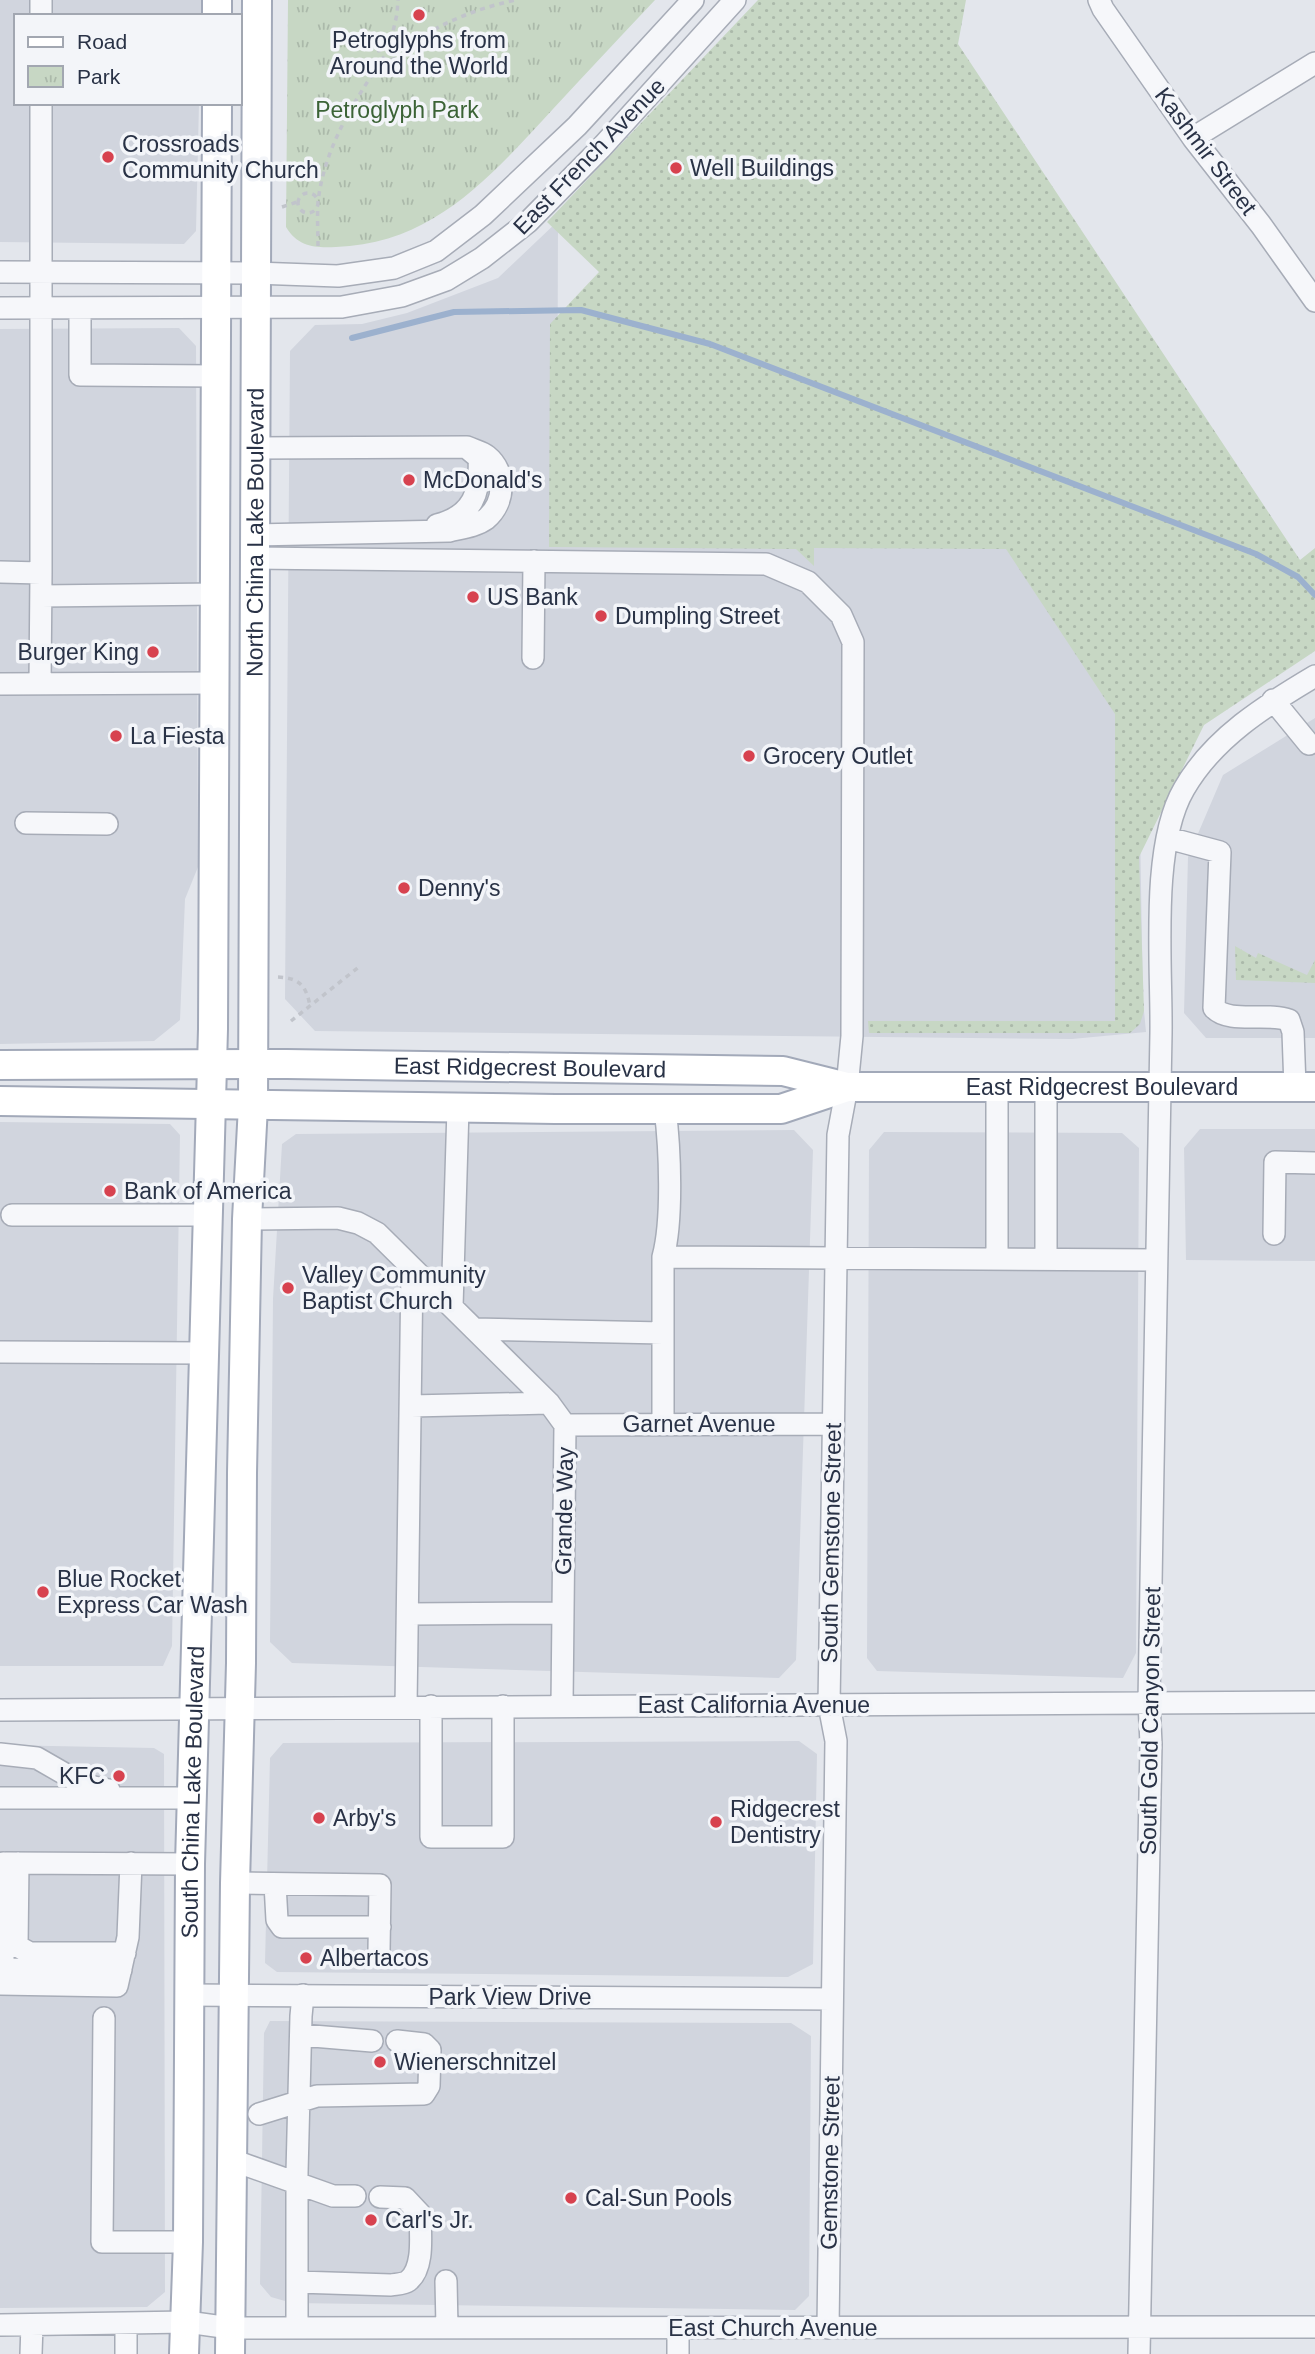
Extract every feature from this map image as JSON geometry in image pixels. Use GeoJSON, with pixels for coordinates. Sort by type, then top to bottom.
{"type":"FeatureCollection","features":[{"type":"Feature","properties":{"kind":"main road"},"geometry":{"type":"LineString","coordinates":[[243,0],[256,29]]}},
{"type":"Feature","properties":{"kind":"main road","name":"North China Lake Boulevard"},"geometry":{"type":"LineString","coordinates":[[252,1064],[257,0]]}},
{"type":"Feature","properties":{"kind":"main road","name":"North China Lake Boulevard"},"geometry":{"type":"LineString","coordinates":[[212,1063],[217,105]]}},
{"type":"Feature","properties":{"kind":"main road"},"geometry":{"type":"LineString","coordinates":[[216,485],[227,496],[236,517],[237,626],[242,639],[254,650]]}},
{"type":"Feature","properties":{"kind":"main road","name":"East Ridgecrest Boulevard"},"geometry":{"type":"LineString","coordinates":[[0,1065],[212,1063],[783,1071],[847,1087],[1305,1087]]}},
{"type":"Feature","properties":{"kind":"main road","name":"South China Lake Boulevard"},"geometry":{"type":"LineString","coordinates":[[184,2354],[188,2242],[190,1864],[212,1063]]}},
{"type":"Feature","properties":{"kind":"main road","name":"South China Lake Boulevard"},"geometry":{"type":"LineString","coordinates":[[230,2341],[235,1883],[252,1064]]}},
{"type":"Feature","properties":{"kind":"main road","name":"East Ridgecrest Boulevard"},"geometry":{"type":"LineString","coordinates":[[0,1101],[253,1106],[781,1109],[847,1087]]}},
{"type":"Feature","properties":{"kind":"street","name":"East French Avenue"},"geometry":{"type":"LineString","coordinates":[[0,272],[338,276],[394,268],[436,251],[475,222],[577,127],[693,0]]}},
{"type":"Feature","properties":{"kind":"street","name":"East French Avenue"},"geometry":{"type":"LineString","coordinates":[[0,308],[342,307],[402,296],[446,280],[482,258],[528,222],[601,148],[736,0]]}},
{"type":"Feature","properties":{"kind":"street","name":"Kashmir Street"},"geometry":{"type":"LineString","coordinates":[[1099,0],[1194,138],[1315,301]]}},
{"type":"Feature","properties":{"kind":"street"},"geometry":{"type":"LineString","coordinates":[[1194,138],[1315,63]]}},
{"type":"Feature","properties":{"kind":"street"},"geometry":{"type":"LineString","coordinates":[[40,684],[41,105]]}},
{"type":"Feature","properties":{"kind":"street"},"geometry":{"type":"LineString","coordinates":[[80,309],[80,375],[216,376]]}},
{"type":"Feature","properties":{"kind":"street"},"geometry":{"type":"LineString","coordinates":[[254,449],[467,447],[485,454],[495,465],[501,478],[501,493],[496,507],[487,519],[476,525],[449,531],[400,532],[254,546]]}},
{"type":"Feature","properties":{"kind":"street","name":"South Gemstone Street"},"geometry":{"type":"LineString","coordinates":[[254,546],[534,561],[766,564],[808,582],[841,615],[853,642],[852,1036],[847,1087],[838,1135],[832,1424],[829,1705],[836,1735],[832,1998]]}},
{"type":"Feature","properties":{"kind":"street"},"geometry":{"type":"LineString","coordinates":[[533,658],[534,561]]}},
{"type":"Feature","properties":{"kind":"street"},"geometry":{"type":"LineString","coordinates":[[0,572],[41,573]]}},
{"type":"Feature","properties":{"kind":"street"},"geometry":{"type":"LineString","coordinates":[[41,596],[216,594]]}},
{"type":"Feature","properties":{"kind":"street","name":"South Gold Canyon Street"},"geometry":{"type":"LineString","coordinates":[[1139,2354],[1161,901],[1168,838],[1183,790],[1231,733],[1273,700],[1315,676]]}},
{"type":"Feature","properties":{"kind":"street"},"geometry":{"type":"LineString","coordinates":[[0,684],[216,683]]}},
{"type":"Feature","properties":{"kind":"street"},"geometry":{"type":"LineString","coordinates":[[1273,700],[1309,744]]}},
{"type":"Feature","properties":{"kind":"street"},"geometry":{"type":"LineString","coordinates":[[26,823],[107,824]]}},
{"type":"Feature","properties":{"kind":"street"},"geometry":{"type":"LineString","coordinates":[[1168,838],[1220,852],[1214,1008],[1227,1016],[1278,1016],[1289,1020],[1305,1087]]}},
{"type":"Feature","properties":{"kind":"street"},"geometry":{"type":"LineString","coordinates":[[997,1087],[997,1259]]}},
{"type":"Feature","properties":{"kind":"street"},"geometry":{"type":"LineString","coordinates":[[1046,1087],[1046,1258]]}},
{"type":"Feature","properties":{"kind":"street"},"geometry":{"type":"LineString","coordinates":[[452,1307],[458,1108]]}},
{"type":"Feature","properties":{"kind":"street"},"geometry":{"type":"LineString","coordinates":[[663,1424],[663,1257],[668,1237],[668,1128],[665,1109]]}},
{"type":"Feature","properties":{"kind":"street"},"geometry":{"type":"LineString","coordinates":[[1274,1234],[1275,1163],[1315,1163]]}},
{"type":"Feature","properties":{"kind":"street"},"geometry":{"type":"LineString","coordinates":[[12,1215],[208,1214]]}},
{"type":"Feature","properties":{"kind":"street","name":"Grande Way"},"geometry":{"type":"LineString","coordinates":[[247,1219],[338,1218],[358,1223],[377,1233],[549,1404],[565,1424],[562,1706]]}},
{"type":"Feature","properties":{"kind":"street"},"geometry":{"type":"LineString","coordinates":[[663,1257],[1156,1260]]}},
{"type":"Feature","properties":{"kind":"street"},"geometry":{"type":"LineString","coordinates":[[406,1707],[412,1268]]}},
{"type":"Feature","properties":{"kind":"street"},"geometry":{"type":"LineString","coordinates":[[474,1329],[663,1333]]}},
{"type":"Feature","properties":{"kind":"street"},"geometry":{"type":"LineString","coordinates":[[0,1352],[204,1353]]}},
{"type":"Feature","properties":{"kind":"street"},"geometry":{"type":"LineString","coordinates":[[411,1406],[549,1404]]}},
{"type":"Feature","properties":{"kind":"street","name":"Garnet Avenue"},"geometry":{"type":"LineString","coordinates":[[565,1424],[832,1424]]}},
{"type":"Feature","properties":{"kind":"street"},"geometry":{"type":"LineString","coordinates":[[409,1614],[562,1613]]}},
{"type":"Feature","properties":{"kind":"street","name":"East California Avenue"},"geometry":{"type":"LineString","coordinates":[[0,1710],[1315,1702]]}},
{"type":"Feature","properties":{"kind":"street"},"geometry":{"type":"LineString","coordinates":[[431,1706],[431,1837],[503,1837],[503,1706]]}},
{"type":"Feature","properties":{"kind":"street"},"geometry":{"type":"LineString","coordinates":[[0,1754],[37,1758],[84,1785]]}},
{"type":"Feature","properties":{"kind":"street"},"geometry":{"type":"LineString","coordinates":[[0,1768],[22,1768],[48,1780],[111,1790],[140,1791],[149,1799]]}},
{"type":"Feature","properties":{"kind":"street"},"geometry":{"type":"LineString","coordinates":[[0,1798],[192,1798]]}},
{"type":"Feature","properties":{"kind":"street"},"geometry":{"type":"LineString","coordinates":[[123,1961],[30,1953],[17,1946],[7,1863],[190,1864]]}},
{"type":"Feature","properties":{"kind":"street"},"geometry":{"type":"LineString","coordinates":[[0,1984],[117,1986],[128,1937],[131,1863]]}},
{"type":"Feature","properties":{"kind":"street"},"geometry":{"type":"LineString","coordinates":[[235,1883],[380,1885],[379,1951]]}},
{"type":"Feature","properties":{"kind":"street"},"geometry":{"type":"LineString","coordinates":[[275,1884],[277,1920],[282,1927],[380,1927]]}},
{"type":"Feature","properties":{"kind":"street","name":"Park View Drive"},"geometry":{"type":"LineString","coordinates":[[188,1996],[832,1998]]}},
{"type":"Feature","properties":{"kind":"street"},"geometry":{"type":"LineString","coordinates":[[297,2328],[301,1996]]}},
{"type":"Feature","properties":{"kind":"street"},"geometry":{"type":"LineString","coordinates":[[301,1996],[295,2081],[317,2096]]}},
{"type":"Feature","properties":{"kind":"street","name":"Gemstone Street"},"geometry":{"type":"LineString","coordinates":[[828,2328],[832,1998]]}},
{"type":"Feature","properties":{"kind":"street"},"geometry":{"type":"LineString","coordinates":[[104,2018],[102,2242],[188,2242]]}},
{"type":"Feature","properties":{"kind":"street"},"geometry":{"type":"LineString","coordinates":[[300,2035],[372,2041]]}},
{"type":"Feature","properties":{"kind":"street"},"geometry":{"type":"LineString","coordinates":[[259,2114],[317,2096],[424,2094],[429,2086],[430,2050],[424,2044],[397,2041]]}},
{"type":"Feature","properties":{"kind":"street"},"geometry":{"type":"LineString","coordinates":[[232,2160],[333,2196],[355,2196]]}},
{"type":"Feature","properties":{"kind":"street"},"geometry":{"type":"LineString","coordinates":[[298,2215],[333,2196]]}},
{"type":"Feature","properties":{"kind":"street"},"geometry":{"type":"LineString","coordinates":[[298,2282],[391,2285],[406,2283],[413,2275],[418,2260],[421,2214],[405,2198],[380,2197]]}},
{"type":"Feature","properties":{"kind":"street"},"geometry":{"type":"LineString","coordinates":[[446,2281],[447,2327]]}},
{"type":"Feature","properties":{"kind":"street","name":"East Church Avenue"},"geometry":{"type":"LineString","coordinates":[[0,2325],[187,2322],[230,2341],[297,2328],[1315,2327]]}},
{"type":"Feature","properties":{"kind":"street"},"geometry":{"type":"LineString","coordinates":[[126,2323],[126,2354]]}},
{"type":"Feature","properties":{"kind":"street"},"geometry":{"type":"LineString","coordinates":[[31,2354],[32,2325]]}},
{"type":"Feature","properties":{"kind":"street"},"geometry":{"type":"LineString","coordinates":[[678,2327],[678,2354]]}},
{"type":"Feature","properties":{"kind":"path"},"geometry":{"type":"LineString","coordinates":[[391,40],[398,0]]}},
{"type":"Feature","properties":{"kind":"path"},"geometry":{"type":"LineString","coordinates":[[400,50],[397,43],[391,40],[384,41],[379,53],[383,59],[395,59],[400,50],[451,19],[515,0]]}},
{"type":"Feature","properties":{"kind":"path"},"geometry":{"type":"LineString","coordinates":[[318,246],[318,203],[328,157],[353,103],[383,59]]}},
{"type":"Feature","properties":{"kind":"path"},"geometry":{"type":"LineString","coordinates":[[307,192],[316,196],[318,203],[314,211],[308,213],[299,209],[298,202],[300,195],[307,192]]}},
{"type":"Feature","properties":{"kind":"path"},"geometry":{"type":"LineString","coordinates":[[282,207],[298,202]]}},
{"type":"Feature","properties":{"kind":"path"},"geometry":{"type":"LineString","coordinates":[[291,1021],[360,966]]}},
{"type":"Feature","properties":{"kind":"path"},"geometry":{"type":"LineString","coordinates":[[275,977],[287,977],[304,985],[310,1006]]}},
{"type":"Feature","properties":{"kind":"shaded area"},"geometry":{"type":"Polygon","coordinates":[[[0,0],[201,0],[201,14],[14,14],[14,105],[199,105],[196,231],[184,244],[0,242],[0,0]]]}},
{"type":"Feature","properties":{"kind":"shaded area"},"geometry":{"type":"Polygon","coordinates":[[[558,221],[557,545],[1028,546],[1138,712],[1143,1001],[1146,1032],[1072,1039],[315,1031],[285,999],[290,351],[315,325],[362,324],[407,313],[498,278],[558,221]]]}},
{"type":"Feature","properties":{"kind":"shaded area"},"geometry":{"type":"Polygon","coordinates":[[[179,328],[196,346],[198,867],[185,899],[180,1020],[154,1041],[0,1044],[0,329],[179,328]]]}},
{"type":"Feature","properties":{"kind":"shaded area"},"geometry":{"type":"Polygon","coordinates":[[[1315,718],[1315,1038],[1206,1038],[1184,1013],[1188,857],[1223,775],[1315,718]]]}},
{"type":"Feature","properties":{"kind":"shaded area"},"geometry":{"type":"Polygon","coordinates":[[[0,1122],[170,1124],[180,1135],[172,1646],[163,1666],[0,1666],[0,1122]]]}},
{"type":"Feature","properties":{"kind":"shaded area"},"geometry":{"type":"Polygon","coordinates":[[[1200,1129],[1315,1129],[1315,1261],[1186,1260],[1184,1148],[1200,1129]]]}},
{"type":"Feature","properties":{"kind":"shaded area"},"geometry":{"type":"Polygon","coordinates":[[[794,1130],[813,1150],[796,1660],[779,1678],[292,1663],[270,1642],[273,1299],[282,1144],[296,1134],[794,1130]]]}},
{"type":"Feature","properties":{"kind":"shaded area"},"geometry":{"type":"Polygon","coordinates":[[[884,1132],[1122,1133],[1139,1148],[1136,1653],[1123,1678],[877,1671],[867,1658],[869,1150],[884,1132]]]}},
{"type":"Feature","properties":{"kind":"shaded area"},"geometry":{"type":"Polygon","coordinates":[[[799,1741],[817,1754],[813,1964],[788,1977],[277,1972],[265,1963],[270,1758],[283,1743],[799,1741]]]}},
{"type":"Feature","properties":{"kind":"shaded area"},"geometry":{"type":"Polygon","coordinates":[[[0,1745],[154,1748],[164,1754],[165,2292],[147,2307],[0,2308],[0,1745]]]}},
{"type":"Feature","properties":{"kind":"shaded area"},"geometry":{"type":"Polygon","coordinates":[[[270,2021],[791,2023],[811,2036],[809,2296],[795,2310],[292,2303],[271,2297],[260,2284],[264,2033],[270,2021]]]}},
{"type":"Feature","properties":{"kind":"green space","name":"Petroglyph Park"},"geometry":{"type":"Polygon","coordinates":[[[288,0],[655,0],[507,158],[458,202],[403,233],[371,243],[328,247],[308,245],[296,239],[286,227],[288,0]]]}},
{"type":"Feature","properties":{"kind":"green space"},"geometry":{"type":"Polygon","coordinates":[[[758,0],[966,0],[958,44],[1300,560],[1315,548],[1315,651],[1204,725],[1139,857],[1144,1011],[1140,1024],[1130,1033],[869,1033],[868,1021],[1115,1021],[1115,714],[1006,549],[814,548],[814,566],[796,549],[549,547],[550,324],[599,272],[547,222],[758,0]]]}},
{"type":"Feature","properties":{"kind":"green space"},"geometry":{"type":"Polygon","coordinates":[[[1235,946],[1256,958],[1258,953],[1307,975],[1315,960],[1315,983],[1236,980],[1235,946]]]}},
{"type":"Feature","properties":{"kind":"waterway"},"geometry":{"type":"LineString","coordinates":[[352,338],[454,312],[581,310],[710,344],[1256,554],[1298,577],[1315,595]]}},
{"type":"Feature","properties":{"kind":"place","name":"Petroglyphs from Around the World"},"geometry":{"type":"Point","coordinates":[419,15]}},
{"type":"Feature","properties":{"kind":"place","name":"Crossroads Community Church"},"geometry":{"type":"Point","coordinates":[108,157]}},
{"type":"Feature","properties":{"kind":"place","name":"Well Buildings"},"geometry":{"type":"Point","coordinates":[676,168]}},
{"type":"Feature","properties":{"kind":"place","name":"McDonald's"},"geometry":{"type":"Point","coordinates":[409,480]}},
{"type":"Feature","properties":{"kind":"place","name":"US Bank"},"geometry":{"type":"Point","coordinates":[473,597]}},
{"type":"Feature","properties":{"kind":"place","name":"Dumpling Street"},"geometry":{"type":"Point","coordinates":[601,616]}},
{"type":"Feature","properties":{"kind":"place","name":"Burger King"},"geometry":{"type":"Point","coordinates":[153,652]}},
{"type":"Feature","properties":{"kind":"place","name":"La Fiesta"},"geometry":{"type":"Point","coordinates":[116,736]}},
{"type":"Feature","properties":{"kind":"place","name":"Grocery Outlet"},"geometry":{"type":"Point","coordinates":[749,756]}},
{"type":"Feature","properties":{"kind":"place","name":"Denny's"},"geometry":{"type":"Point","coordinates":[404,888]}},
{"type":"Feature","properties":{"kind":"place","name":"Bank of America"},"geometry":{"type":"Point","coordinates":[110,1191]}},
{"type":"Feature","properties":{"kind":"place","name":"Valley Community Baptist Church"},"geometry":{"type":"Point","coordinates":[288,1288]}},
{"type":"Feature","properties":{"kind":"place","name":"Blue Rocket Express Car Wash"},"geometry":{"type":"Point","coordinates":[43,1592]}},
{"type":"Feature","properties":{"kind":"place","name":"KFC"},"geometry":{"type":"Point","coordinates":[119,1776]}},
{"type":"Feature","properties":{"kind":"place","name":"Arby's"},"geometry":{"type":"Point","coordinates":[319,1818]}},
{"type":"Feature","properties":{"kind":"place","name":"Ridgecrest Dentistry"},"geometry":{"type":"Point","coordinates":[716,1822]}},
{"type":"Feature","properties":{"kind":"place","name":"Albertacos"},"geometry":{"type":"Point","coordinates":[306,1958]}},
{"type":"Feature","properties":{"kind":"place","name":"Wienerschnitzel"},"geometry":{"type":"Point","coordinates":[380,2062]}},
{"type":"Feature","properties":{"kind":"place","name":"Cal-Sun Pools"},"geometry":{"type":"Point","coordinates":[571,2198]}},
{"type":"Feature","properties":{"kind":"place","name":"Carl's Jr."},"geometry":{"type":"Point","coordinates":[371,2220]}}]}
